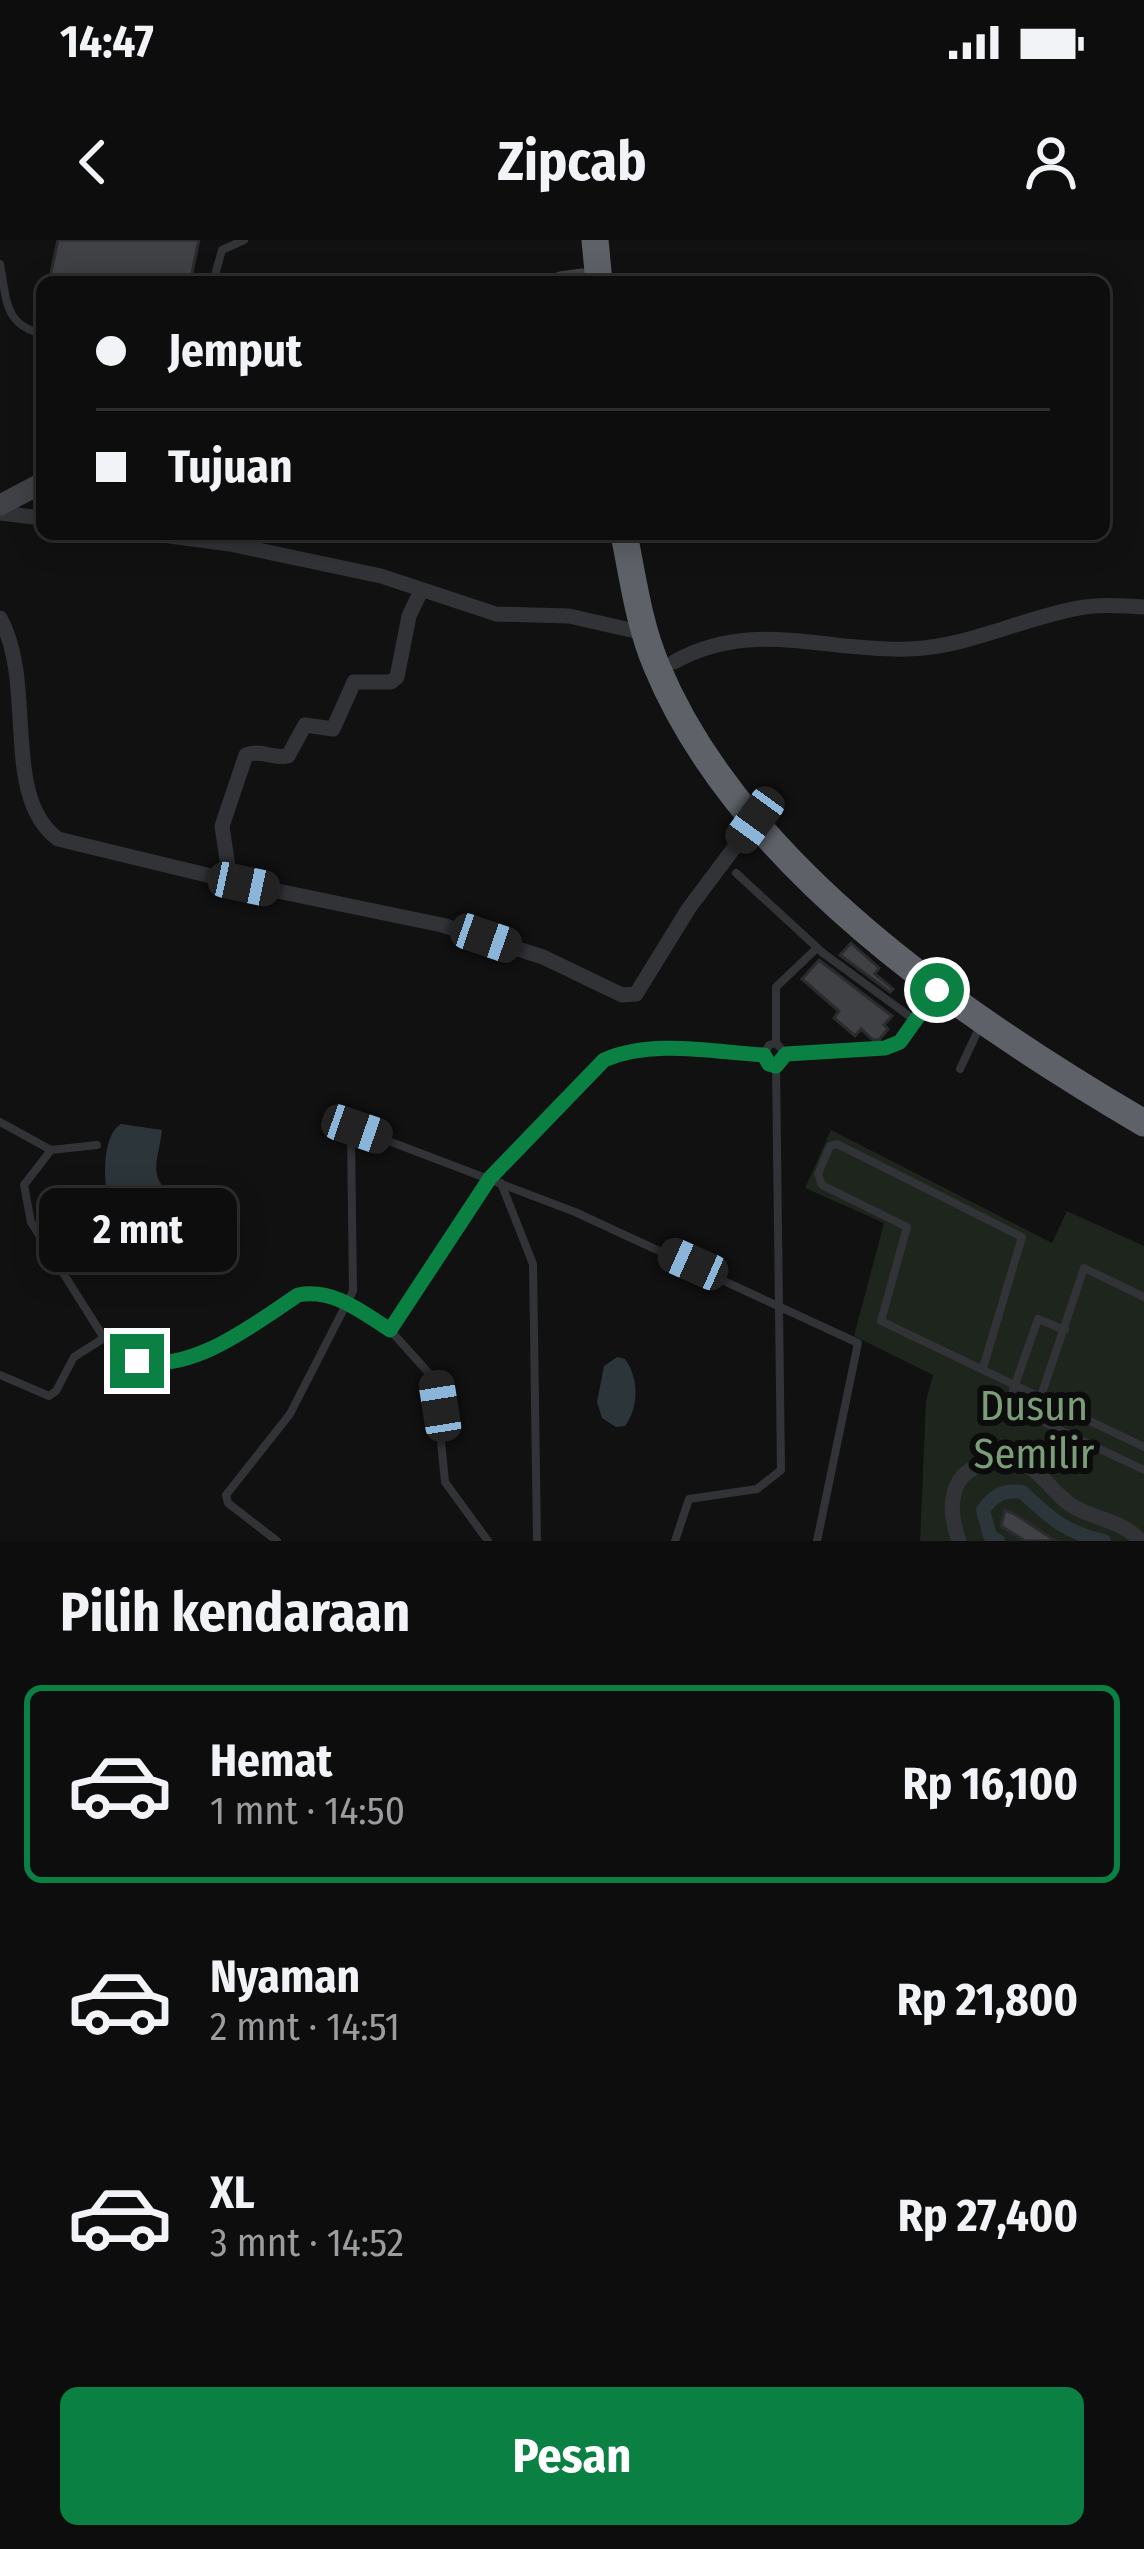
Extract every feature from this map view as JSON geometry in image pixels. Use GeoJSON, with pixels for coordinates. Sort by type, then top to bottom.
{"type":"FeatureCollection","features":[{"type":"Feature","properties":{"kind":"highway"},"geometry":{"type":"LineString","coordinates":[[579,240],[581,276]]}},
{"type":"Feature","properties":{"kind":"highway"},"geometry":{"type":"LineString","coordinates":[[583,276],[595,240]]}},
{"type":"Feature","properties":{"kind":"highway"},"geometry":{"type":"LineString","coordinates":[[626,540],[644,633],[684,724],[714,772],[755,820],[846,912],[941,983],[1144,1104]]}},
{"type":"Feature","properties":{"kind":"highway"},"geometry":{"type":"LineString","coordinates":[[643,540],[658,614],[674,662],[700,717],[761,802],[982,1023],[1144,1123]]}},
{"type":"Feature","properties":{"kind":"street"},"geometry":{"type":"LineString","coordinates":[[0,509],[36,487]]}},
{"type":"Feature","properties":{"kind":"street"},"geometry":{"type":"LineString","coordinates":[[0,509],[36,517]]}},
{"type":"Feature","properties":{"kind":"street"},"geometry":{"type":"LineString","coordinates":[[200,540],[381,576],[496,614],[569,616],[644,633]]}},
{"type":"Feature","properties":{"kind":"street"},"geometry":{"type":"LineString","coordinates":[[230,881],[222,826],[246,755],[288,756],[304,724],[333,728],[354,682],[391,682],[397,677],[409,616],[421,591]]}},
{"type":"Feature","properties":{"kind":"street"},"geometry":{"type":"LineString","coordinates":[[674,662],[727,640],[922,648],[1079,608],[1144,607]]}},
{"type":"Feature","properties":{"kind":"street"},"geometry":{"type":"LineString","coordinates":[[0,618],[16,659],[27,792],[41,824],[58,839],[442,925],[543,957],[631,996],[755,820]]}},
{"type":"Feature","properties":{"kind":"street"},"geometry":{"type":"LineString","coordinates":[[959,1541],[950,1517],[950,1498],[961,1477],[978,1465],[1008,1460],[1022,1462],[1077,1509],[1111,1519],[1141,1541]]}},
{"type":"Feature","properties":{"kind":"lane"},"geometry":{"type":"LineString","coordinates":[[215,276],[222,250],[244,240]]}},
{"type":"Feature","properties":{"kind":"lane"},"geometry":{"type":"LineString","coordinates":[[0,264],[14,321],[21,329],[36,333]]}},
{"type":"Feature","properties":{"kind":"lane"},"geometry":{"type":"LineString","coordinates":[[736,873],[817,948],[916,1021]]}},
{"type":"Feature","properties":{"kind":"lane"},"geometry":{"type":"LineString","coordinates":[[786,1054],[776,1043],[776,987],[817,948]]}},
{"type":"Feature","properties":{"kind":"lane"},"geometry":{"type":"LineString","coordinates":[[675,1541],[689,1498],[757,1489],[781,1470],[776,1066],[786,1054],[885,1048],[900,1042],[941,983]]}},
{"type":"Feature","properties":{"kind":"lane"},"geometry":{"type":"LineString","coordinates":[[960,1069],[982,1023]]}},
{"type":"Feature","properties":{"kind":"lane"},"geometry":{"type":"LineString","coordinates":[[776,1043],[764,1055],[776,1066]]}},
{"type":"Feature","properties":{"kind":"lane"},"geometry":{"type":"LineString","coordinates":[[390,1330],[495,1180],[604,1060],[643,1049],[764,1055]]}},
{"type":"Feature","properties":{"kind":"lane"},"geometry":{"type":"LineString","coordinates":[[0,1122],[51,1150],[97,1145]]}},
{"type":"Feature","properties":{"kind":"lane"},"geometry":{"type":"LineString","coordinates":[[278,1541],[228,1503],[226,1492],[290,1414],[353,1291],[351,1137],[355,1130],[495,1180],[693,1264],[858,1342],[817,1541]]}},
{"type":"Feature","properties":{"kind":"lane"},"geometry":{"type":"LineString","coordinates":[[983,1368],[1022,1237],[837,1144],[830,1146],[818,1174],[822,1185],[907,1227],[881,1321],[1144,1447]]}},
{"type":"Feature","properties":{"kind":"lane"},"geometry":{"type":"LineString","coordinates":[[51,1150],[24,1185],[31,1222],[104,1338],[137,1361],[156,1365],[213,1347],[298,1295],[320,1293],[347,1304],[390,1330],[436,1380],[446,1482],[488,1541]]}},
{"type":"Feature","properties":{"kind":"lane"},"geometry":{"type":"LineString","coordinates":[[495,1180],[533,1264],[537,1541]]}},
{"type":"Feature","properties":{"kind":"lane"},"geometry":{"type":"LineString","coordinates":[[1042,1396],[1084,1268],[1144,1297]]}},
{"type":"Feature","properties":{"kind":"lane"},"geometry":{"type":"LineString","coordinates":[[1065,1330],[1038,1319],[1009,1395],[1045,1423],[1144,1469]]}},
{"type":"Feature","properties":{"kind":"lane"},"geometry":{"type":"LineString","coordinates":[[0,1375],[50,1396],[74,1357],[104,1338]]}},
{"type":"Feature","properties":{"kind":"green space","name":"Dusun Semilir"},"geometry":{"type":"Polygon","coordinates":[[[831,1130],[1052,1243],[1067,1211],[1144,1246],[1144,1541],[920,1541],[926,1401],[933,1375],[854,1336],[884,1223],[805,1188],[831,1130]]]}},
{"type":"Feature","properties":{"kind":"shaded area"},"geometry":{"type":"Polygon","coordinates":[[[121,1124],[162,1130],[156,1166],[159,1181],[173,1196],[196,1185],[226,1197],[240,1209],[233,1231],[226,1237],[177,1246],[151,1249],[131,1244],[114,1221],[106,1184],[107,1147],[121,1124]]]}},
{"type":"Feature","properties":{"kind":"shaded area"},"geometry":{"type":"Polygon","coordinates":[[[617,1357],[630,1367],[636,1392],[630,1418],[625,1426],[616,1427],[602,1418],[597,1402],[604,1366],[617,1357]]]}},
{"type":"Feature","properties":{"kind":"building"},"geometry":{"type":"Polygon","coordinates":[[[58,240],[199,240],[191,276],[50,276],[58,240]]]}},
{"type":"Feature","properties":{"kind":"building"},"geometry":{"type":"Polygon","coordinates":[[[851,943],[879,968],[875,974],[893,989],[890,992],[840,955],[851,943]]]}},
{"type":"Feature","properties":{"kind":"building"},"geometry":{"type":"Polygon","coordinates":[[[819,960],[892,1016],[879,1040],[861,1029],[855,1036],[834,1018],[839,1011],[802,979],[819,960]]]}},
{"type":"Feature","properties":{"kind":"building"},"geometry":{"type":"Polygon","coordinates":[[[1005,1510],[1056,1541],[1025,1541],[1001,1526],[1005,1510]]]}},
{"type":"Feature","properties":{"kind":"waterway"},"geometry":{"type":"LineString","coordinates":[[998,1541],[990,1536],[983,1510],[1000,1495],[1015,1492],[1022,1492],[1068,1529],[1104,1541]]}},
{"type":"Feature","properties":{"kind":"route"},"geometry":{"type":"LineString","coordinates":[[137,1361],[156,1365],[180,1360],[213,1347],[298,1295],[310,1293],[329,1295],[390,1330],[490,1178],[604,1060],[652,1049],[764,1055],[776,1066],[786,1054],[885,1048],[900,1042],[937,990]]}}]}
